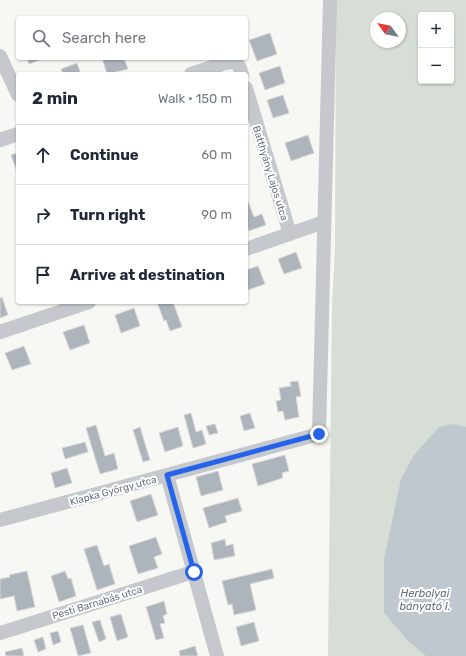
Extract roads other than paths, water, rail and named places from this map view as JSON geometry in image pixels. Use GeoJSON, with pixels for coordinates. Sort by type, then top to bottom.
{"type":"FeatureCollection","features":[{"type":"Feature","properties":{"kind":"street"},"geometry":{"type":"LineString","coordinates":[[248,248],[324,222],[330,0]]}},
{"type":"Feature","properties":{"kind":"street"},"geometry":{"type":"LineString","coordinates":[[0,56],[16,91]]}},
{"type":"Feature","properties":{"kind":"street"},"geometry":{"type":"LineString","coordinates":[[197,72],[225,63],[235,62],[239,66],[241,72]]}},
{"type":"Feature","properties":{"kind":"street","name":"Batthyány Lajos utca"},"geometry":{"type":"LineString","coordinates":[[248,95],[290,234]]}},
{"type":"Feature","properties":{"kind":"street"},"geometry":{"type":"LineString","coordinates":[[0,140],[16,135]]}},
{"type":"Feature","properties":{"kind":"street","name":"Klapka György utca"},"geometry":{"type":"LineString","coordinates":[[0,520],[319,434],[324,222]]}},
{"type":"Feature","properties":{"kind":"street"},"geometry":{"type":"LineString","coordinates":[[0,332],[83,304]]}},
{"type":"Feature","properties":{"kind":"street"},"geometry":{"type":"LineString","coordinates":[[167,475],[217,656]]}},
{"type":"Feature","properties":{"kind":"street","name":"Pesti Barnabás utca"},"geometry":{"type":"LineString","coordinates":[[0,633],[194,572]]}},
{"type":"Feature","properties":{"kind":"water","name":"Herbolyai bányató I."},"geometry":{"type":"Polygon","coordinates":[[[453,424],[466,427],[466,656],[426,656],[408,641],[384,613],[384,559],[401,479],[414,455],[439,427],[453,424]]]}}]}
